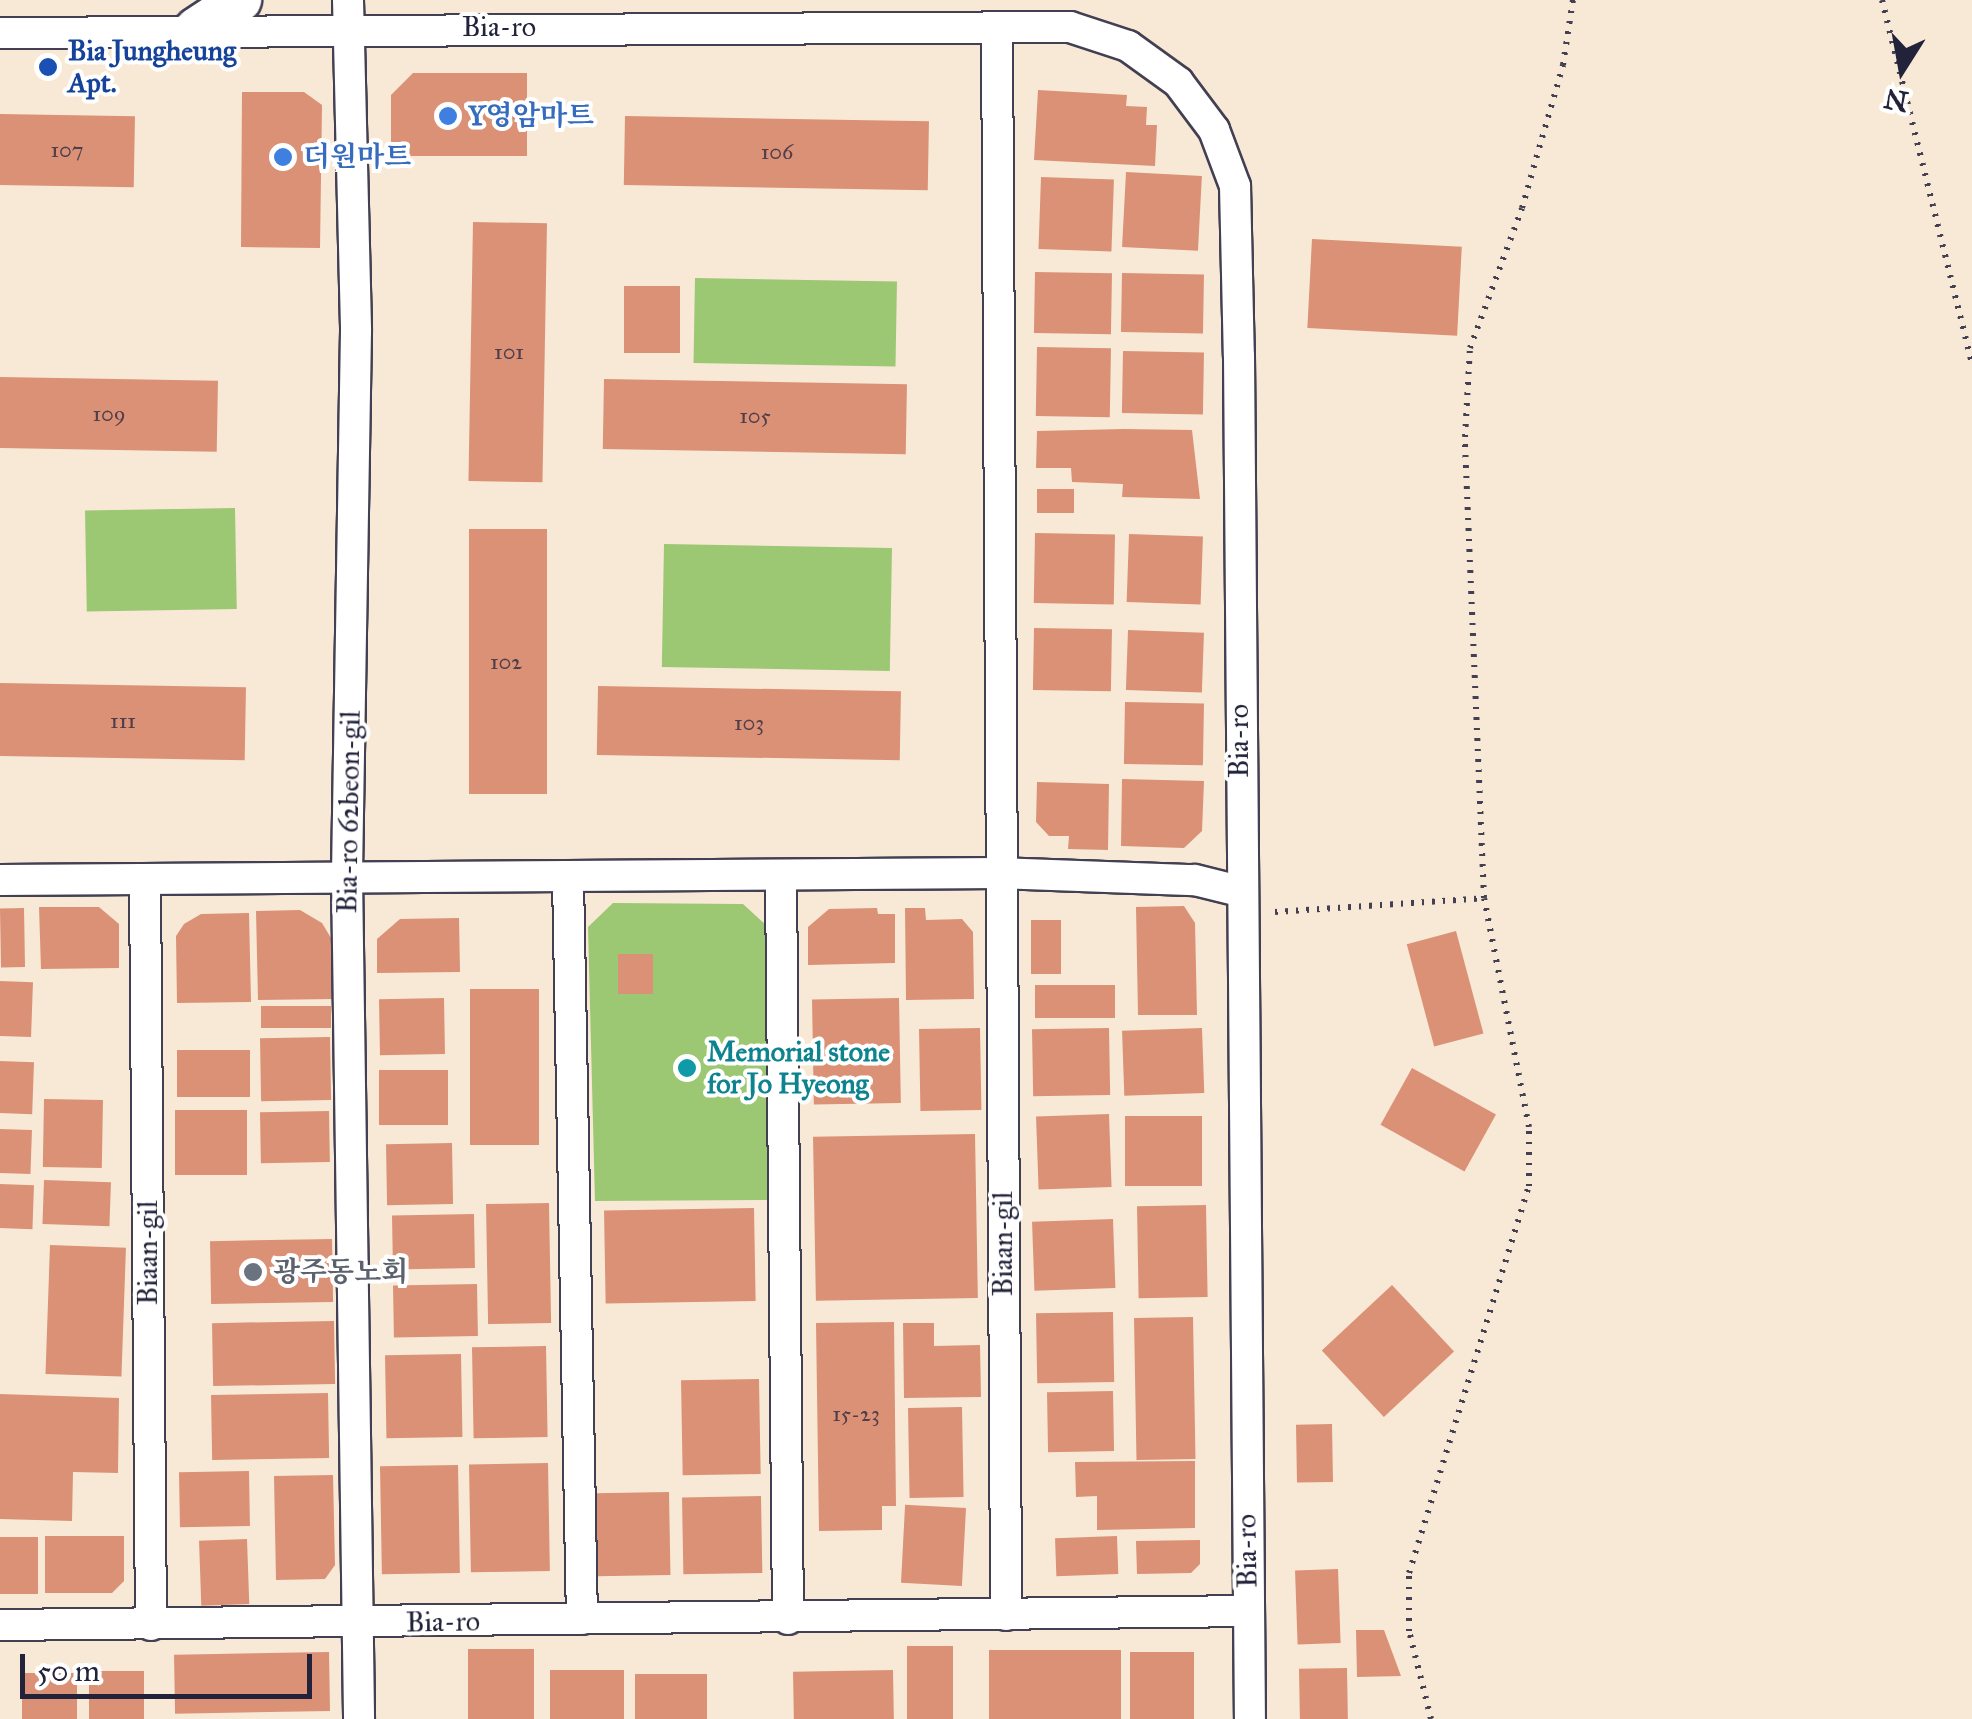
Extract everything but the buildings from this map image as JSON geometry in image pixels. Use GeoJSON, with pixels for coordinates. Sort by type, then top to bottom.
{"type":"FeatureCollection","features":[{"type":"Feature","properties":{"kind":"main road"},"geometry":{"type":"LineString","coordinates":[[196,29],[240,0]]}},
{"type":"Feature","properties":{"kind":"street","name":"Bia-ro"},"geometry":{"type":"LineString","coordinates":[[0,33],[196,29],[348,13],[997,29],[1070,27],[1128,46],[1187,94],[1214,130],[1236,186],[1239,891],[1250,1719]]}},
{"type":"Feature","properties":{"kind":"street","name":"Bia-ro 62beon-gil"},"geometry":{"type":"LineString","coordinates":[[348,13],[356,331],[348,876],[359,1719]]}},
{"type":"Feature","properties":{"kind":"street"},"geometry":{"type":"LineString","coordinates":[[997,29],[1000,873]]}},
{"type":"Feature","properties":{"kind":"street"},"geometry":{"type":"LineString","coordinates":[[0,880],[348,876],[781,878],[1000,873],[1195,880],[1239,891]]}},
{"type":"Feature","properties":{"kind":"street","name":"Biaan-gil"},"geometry":{"type":"LineString","coordinates":[[1000,873],[1006,1615]]}},
{"type":"Feature","properties":{"kind":"street"},"geometry":{"type":"LineString","coordinates":[[568,878],[582,1620]]}},
{"type":"Feature","properties":{"kind":"street"},"geometry":{"type":"LineString","coordinates":[[781,878],[788,1618]]}},
{"type":"Feature","properties":{"kind":"street","name":"Biaan-gil"},"geometry":{"type":"LineString","coordinates":[[145,880],[151,1625]]}},
{"type":"Feature","properties":{"kind":"street","name":"Bia-ro"},"geometry":{"type":"LineString","coordinates":[[358,1624],[1248,1611]]}},
{"type":"Feature","properties":{"kind":"street"},"geometry":{"type":"LineString","coordinates":[[0,1625],[358,1624]]}},
{"type":"Feature","properties":{"kind":"path"},"geometry":{"type":"LineString","coordinates":[[1431,1719],[1409,1631],[1410,1572],[1529,1186],[1529,1127],[1484,898],[1465,437],[1470,348],[1522,208],[1564,65],[1573,0]]}},
{"type":"Feature","properties":{"kind":"path"},"geometry":{"type":"LineString","coordinates":[[1882,0],[1972,362]]}},
{"type":"Feature","properties":{"kind":"path"},"geometry":{"type":"LineString","coordinates":[[1239,891],[1278,914],[1484,898]]}},
{"type":"Feature","properties":{"kind":"green space"},"geometry":{"type":"Polygon","coordinates":[[[695,278],[897,282],[895,367],[694,363],[695,278]]]}},
{"type":"Feature","properties":{"kind":"green space"},"geometry":{"type":"Polygon","coordinates":[[[235,508],[237,609],[87,612],[85,511],[235,508]]]}},
{"type":"Feature","properties":{"kind":"green space"},"geometry":{"type":"Polygon","coordinates":[[[664,544],[892,548],[890,671],[662,667],[664,544]]]}},
{"type":"Feature","properties":{"kind":"green space"},"geometry":{"type":"Polygon","coordinates":[[[613,903],[743,904],[766,925],[770,1200],[595,1201],[588,927],[613,903]]]}},
{"type":"Feature","properties":{"kind":"place","name":"Bia Jungheung Apt."},"geometry":{"type":"Point","coordinates":[48,67]}},
{"type":"Feature","properties":{"kind":"place","name":"Y영암마트"},"geometry":{"type":"Point","coordinates":[448,116]}},
{"type":"Feature","properties":{"kind":"place","name":"더원마트"},"geometry":{"type":"Point","coordinates":[283,157]}},
{"type":"Feature","properties":{"kind":"place","name":"Memorial stone for Jo Hyeong"},"geometry":{"type":"Point","coordinates":[687,1068]}},
{"type":"Feature","properties":{"kind":"place","name":"광주동노회"},"geometry":{"type":"Point","coordinates":[253,1272]}}]}
